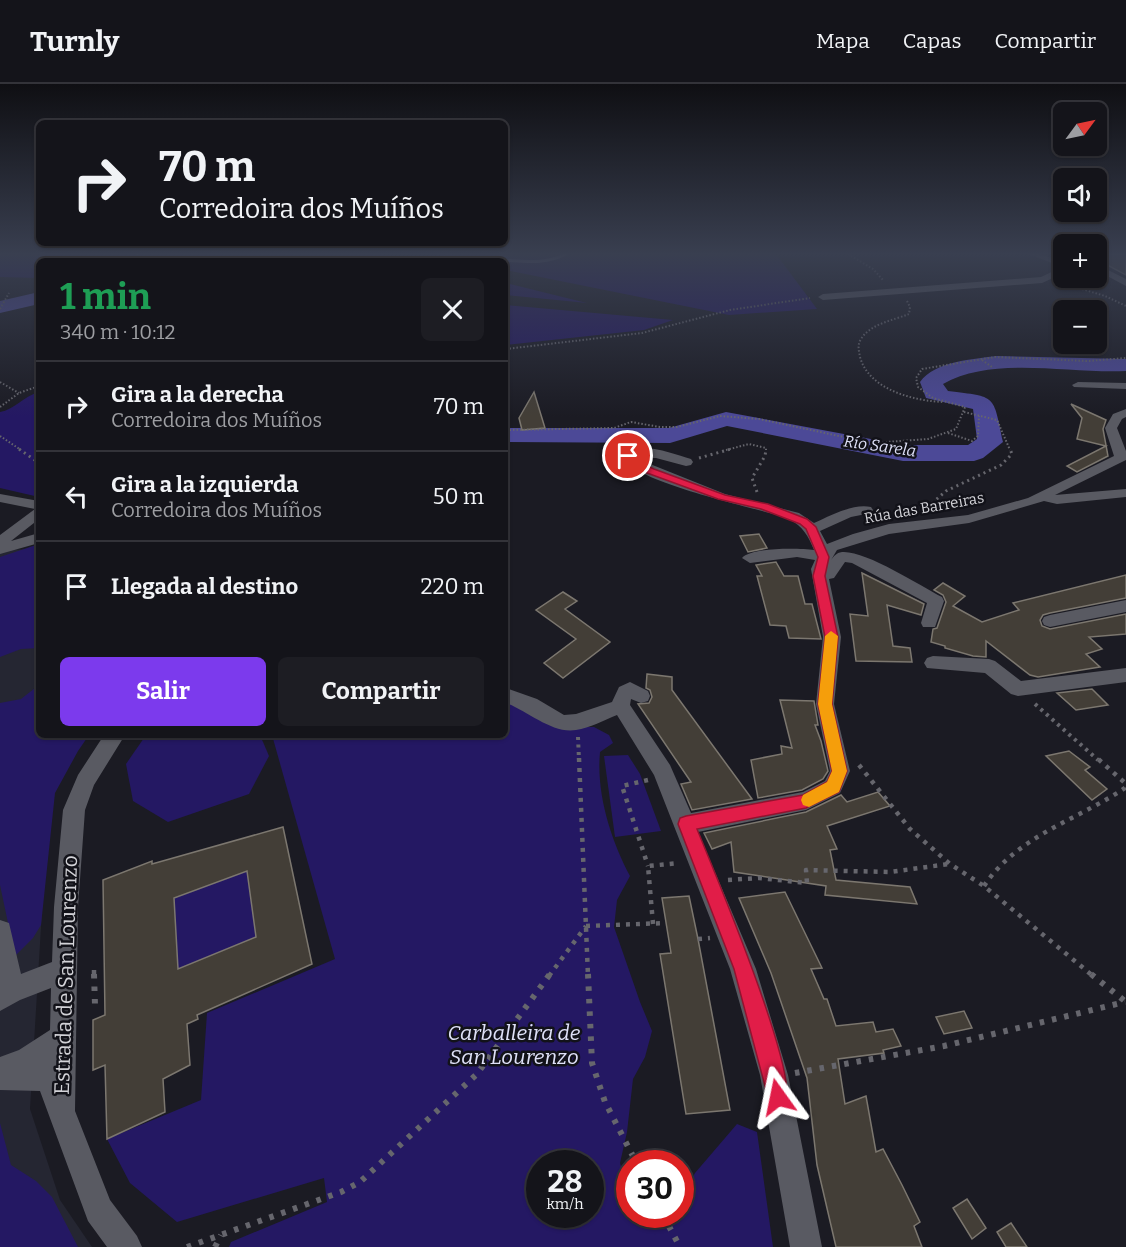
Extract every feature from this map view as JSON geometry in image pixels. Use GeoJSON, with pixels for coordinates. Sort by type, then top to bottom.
{"type":"FeatureCollection","features":[{"type":"Feature","properties":{"kind":"street"},"geometry":{"type":"LineString","coordinates":[[1078,386],[1126,386]]}},
{"type":"Feature","properties":{"kind":"street"},"geometry":{"type":"LineString","coordinates":[[1123,456],[1111,428],[1117,417],[1126,413]]}},
{"type":"Feature","properties":{"kind":"street"},"geometry":{"type":"LineString","coordinates":[[687,462],[647,453],[628,456],[630,461],[651,471],[722,497],[764,506],[803,521],[812,529],[825,560],[828,574],[841,557],[855,558],[936,601],[929,623]]}},
{"type":"Feature","properties":{"kind":"street","name":"Rúa das Barreiras"},"geometry":{"type":"LineString","coordinates":[[825,560],[858,537],[889,529],[969,519],[1033,501],[1123,456]]}},
{"type":"Feature","properties":{"kind":"street"},"geometry":{"type":"LineString","coordinates":[[1040,496],[1057,500],[1126,494]]}},
{"type":"Feature","properties":{"kind":"street"},"geometry":{"type":"LineString","coordinates":[[0,498],[36,504]]}},
{"type":"Feature","properties":{"kind":"street"},"geometry":{"type":"LineString","coordinates":[[812,529],[847,513],[866,510]]}},
{"type":"Feature","properties":{"kind":"street"},"geometry":{"type":"LineString","coordinates":[[0,542],[36,514]]}},
{"type":"Feature","properties":{"kind":"street"},"geometry":{"type":"LineString","coordinates":[[16,530],[27,538],[36,538]]}},
{"type":"Feature","properties":{"kind":"street"},"geometry":{"type":"LineString","coordinates":[[0,549],[36,539]]}},
{"type":"Feature","properties":{"kind":"street"},"geometry":{"type":"LineString","coordinates":[[750,558],[796,552],[825,560]]}},
{"type":"Feature","properties":{"kind":"street"},"geometry":{"type":"LineString","coordinates":[[686,824],[806,801],[833,787],[840,771],[825,704],[831,637],[825,560]]}},
{"type":"Feature","properties":{"kind":"street"},"geometry":{"type":"LineString","coordinates":[[1050,621],[1126,606]]}},
{"type":"Feature","properties":{"kind":"street"},"geometry":{"type":"LineString","coordinates":[[933,663],[989,666],[1018,689],[1126,675]]}},
{"type":"Feature","properties":{"kind":"street"},"geometry":{"type":"LineString","coordinates":[[508,695],[530,704],[558,721],[583,720],[631,701],[686,824],[743,969],[774,1076],[806,1247]]}},
{"type":"Feature","properties":{"kind":"street","name":"Estrada de San Lourenzo"},"geometry":{"type":"LineString","coordinates":[[113,738],[85,781],[74,810],[66,907],[61,1111],[99,1210],[126,1247]]}},
{"type":"Feature","properties":{"kind":"street"},"geometry":{"type":"LineString","coordinates":[[0,932],[6,994],[64,970]]}},
{"type":"Feature","properties":{"kind":"street"},"geometry":{"type":"LineString","coordinates":[[0,1071],[28,1060],[62,1038]]}},
{"type":"Feature","properties":{"kind":"street"},"geometry":{"type":"LineString","coordinates":[[0,1076],[35,1076],[48,1080],[56,1092],[61,1111]]}},
{"type":"Feature","properties":{"kind":"path"},"geometry":{"type":"LineString","coordinates":[[508,349],[642,333],[742,308]]}},
{"type":"Feature","properties":{"kind":"path"},"geometry":{"type":"LineString","coordinates":[[910,308],[909,314],[872,329],[862,336],[858,344],[859,360],[869,377],[891,390],[923,399],[948,402]]}},
{"type":"Feature","properties":{"kind":"path"},"geometry":{"type":"LineString","coordinates":[[508,430],[614,428],[631,422],[660,427],[677,427],[720,416],[759,419],[872,443],[890,443],[948,433],[960,424],[965,407],[933,398],[918,387],[916,378],[922,369],[995,357],[1088,361],[1126,358]]}},
{"type":"Feature","properties":{"kind":"path"},"geometry":{"type":"LineString","coordinates":[[981,359],[992,367]]}},
{"type":"Feature","properties":{"kind":"path"},"geometry":{"type":"LineString","coordinates":[[0,382],[19,393]]}},
{"type":"Feature","properties":{"kind":"path"},"geometry":{"type":"LineString","coordinates":[[0,406],[19,393],[36,388]]}},
{"type":"Feature","properties":{"kind":"path"},"geometry":{"type":"LineString","coordinates":[[921,512],[946,491],[1001,465],[1012,454],[997,420],[964,412]]}},
{"type":"Feature","properties":{"kind":"path"},"geometry":{"type":"LineString","coordinates":[[948,433],[972,441],[978,436],[981,416]]}},
{"type":"Feature","properties":{"kind":"path"},"geometry":{"type":"LineString","coordinates":[[0,436],[36,461]]}},
{"type":"Feature","properties":{"kind":"path"},"geometry":{"type":"LineString","coordinates":[[687,462],[749,444],[766,448],[765,456],[752,478],[764,506]]}},
{"type":"Feature","properties":{"kind":"path"},"geometry":{"type":"LineString","coordinates":[[984,886],[990,872],[1037,837],[1121,791],[1125,788],[1126,783],[1018,689]]}},
{"type":"Feature","properties":{"kind":"path"},"geometry":{"type":"LineString","coordinates":[[583,720],[586,927],[592,1063],[605,1102],[630,1150]]}},
{"type":"Feature","properties":{"kind":"path"},"geometry":{"type":"LineString","coordinates":[[855,759],[910,829],[950,864],[984,886],[1041,936],[1126,1002]]}},
{"type":"Feature","properties":{"kind":"path"},"geometry":{"type":"LineString","coordinates":[[643,781],[622,786],[648,866],[653,924]]}},
{"type":"Feature","properties":{"kind":"path"},"geometry":{"type":"LineString","coordinates":[[648,866],[684,862]]}},
{"type":"Feature","properties":{"kind":"path"},"geometry":{"type":"LineString","coordinates":[[710,884],[732,879],[759,878],[807,884],[806,870],[890,872],[950,864]]}},
{"type":"Feature","properties":{"kind":"path"},"geometry":{"type":"LineString","coordinates":[[586,927],[666,923]]}},
{"type":"Feature","properties":{"kind":"path"},"geometry":{"type":"LineString","coordinates":[[187,1247],[341,1192],[360,1182],[477,1074],[586,927]]}},
{"type":"Feature","properties":{"kind":"path"},"geometry":{"type":"LineString","coordinates":[[698,939],[711,938]]}},
{"type":"Feature","properties":{"kind":"path"},"geometry":{"type":"LineString","coordinates":[[94,970],[94,1005]]}},
{"type":"Feature","properties":{"kind":"path"},"geometry":{"type":"LineString","coordinates":[[774,1076],[944,1046],[1126,1002]]}},
{"type":"Feature","properties":{"kind":"path"},"geometry":{"type":"LineString","coordinates":[[670,1228],[680,1247]]}},
{"type":"Feature","properties":{"kind":"path"},"geometry":{"type":"LineString","coordinates":[[215,1247],[221,1235]]}},
{"type":"Feature","properties":{"kind":"shaded area"},"geometry":{"type":"Polygon","coordinates":[[[0,549],[36,550],[36,738],[40,738],[49,795],[30,1109],[60,1200],[92,1247],[0,1247],[0,549]]]}},
{"type":"Feature","properties":{"kind":"green space"},"geometry":{"type":"Polygon","coordinates":[[[508,308],[542,308],[673,320],[644,330],[508,345],[508,308]]]}},
{"type":"Feature","properties":{"kind":"green space"},"geometry":{"type":"Polygon","coordinates":[[[696,308],[817,309],[729,315],[696,308]]]}},
{"type":"Feature","properties":{"kind":"green space"},"geometry":{"type":"Polygon","coordinates":[[[36,394],[36,496],[0,488],[0,412],[10,409],[36,394]]]}},
{"type":"Feature","properties":{"kind":"green space"},"geometry":{"type":"Polygon","coordinates":[[[36,545],[36,648],[21,649],[0,657],[0,557],[36,545]]]}},
{"type":"Feature","properties":{"kind":"green space"},"geometry":{"type":"Polygon","coordinates":[[[36,687],[36,738],[87,738],[55,793],[41,925],[33,938],[15,956],[0,885],[0,703],[21,699],[36,687]]]}},
{"type":"Feature","properties":{"kind":"green space","name":"Carballeira de San Lourenzo"},"geometry":{"type":"Polygon","coordinates":[[[508,703],[529,708],[573,727],[594,727],[609,735],[613,743],[600,752],[600,784],[611,832],[630,876],[617,900],[614,927],[652,1031],[645,1057],[633,1079],[623,1150],[616,1150],[616,1228],[694,1228],[694,1175],[737,1124],[757,1132],[773,1247],[229,1247],[231,1242],[327,1202],[324,1178],[177,1222],[130,1183],[107,1139],[201,1100],[207,1013],[335,959],[273,738],[508,738],[508,703]]]}},
{"type":"Feature","properties":{"kind":"green space"},"geometry":{"type":"Polygon","coordinates":[[[144,738],[261,738],[269,756],[249,794],[168,822],[133,801],[126,764],[144,738]]]}},
{"type":"Feature","properties":{"kind":"green space"},"geometry":{"type":"Polygon","coordinates":[[[628,755],[640,774],[661,831],[615,837],[604,756],[628,755]]]}},
{"type":"Feature","properties":{"kind":"green space"},"geometry":{"type":"Polygon","coordinates":[[[247,871],[256,937],[178,969],[174,898],[247,871]]]}},
{"type":"Feature","properties":{"kind":"green space"},"geometry":{"type":"Polygon","coordinates":[[[0,1123],[11,1165],[36,1181],[52,1197],[78,1247],[0,1247],[0,1123]]]}},
{"type":"Feature","properties":{"kind":"building"},"geometry":{"type":"Polygon","coordinates":[[[534,392],[545,428],[522,430],[519,418],[534,392]]]}},
{"type":"Feature","properties":{"kind":"building"},"geometry":{"type":"Polygon","coordinates":[[[1071,404],[1106,420],[1103,429],[1108,456],[1077,472],[1067,466],[1106,446],[1077,439],[1082,418],[1071,404]]]}},
{"type":"Feature","properties":{"kind":"building"},"geometry":{"type":"Polygon","coordinates":[[[759,534],[767,548],[748,552],[740,536],[759,534]]]}},
{"type":"Feature","properties":{"kind":"building"},"geometry":{"type":"Polygon","coordinates":[[[776,562],[784,576],[798,576],[805,604],[812,604],[821,639],[789,638],[786,626],[770,625],[757,576],[762,576],[756,565],[776,562]]]}},
{"type":"Feature","properties":{"kind":"building"},"geometry":{"type":"Polygon","coordinates":[[[862,573],[924,604],[921,615],[887,605],[893,646],[910,648],[912,662],[856,661],[850,614],[868,616],[862,573]]]}},
{"type":"Feature","properties":{"kind":"building"},"geometry":{"type":"Polygon","coordinates":[[[1126,575],[1126,598],[1050,613],[1043,615],[1040,620],[1042,626],[1050,629],[1126,614],[1126,634],[1089,637],[1102,649],[1086,654],[1100,667],[1038,677],[1030,675],[986,641],[986,657],[973,656],[931,642],[933,629],[937,628],[946,602],[943,595],[934,590],[943,583],[965,596],[953,606],[982,622],[1019,610],[1013,603],[1126,575]]]}},
{"type":"Feature","properties":{"kind":"building"},"geometry":{"type":"Polygon","coordinates":[[[563,592],[577,601],[565,609],[610,642],[563,678],[544,663],[576,639],[536,610],[563,592]]]}},
{"type":"Feature","properties":{"kind":"building"},"geometry":{"type":"Polygon","coordinates":[[[647,674],[672,677],[672,690],[752,799],[692,810],[681,784],[691,782],[638,704],[649,703],[652,697],[650,690],[646,688],[647,674]]]}},
{"type":"Feature","properties":{"kind":"building"},"geometry":{"type":"Polygon","coordinates":[[[1092,689],[1108,705],[1076,710],[1057,693],[1092,689]]]}},
{"type":"Feature","properties":{"kind":"building"},"geometry":{"type":"Polygon","coordinates":[[[780,700],[814,701],[818,725],[815,725],[828,771],[823,779],[802,790],[758,798],[751,760],[782,754],[781,746],[792,748],[780,700]]]}},
{"type":"Feature","properties":{"kind":"building"},"geometry":{"type":"Polygon","coordinates":[[[1069,751],[1090,767],[1085,770],[1107,789],[1092,800],[1046,756],[1069,751]]]}},
{"type":"Feature","properties":{"kind":"building"},"geometry":{"type":"Polygon","coordinates":[[[878,792],[890,806],[827,826],[837,849],[830,850],[836,880],[910,887],[917,904],[825,895],[826,886],[734,872],[731,842],[712,849],[704,833],[806,812],[841,795],[847,802],[878,792]]]}},
{"type":"Feature","properties":{"kind":"building"},"geometry":{"type":"Polygon","coordinates":[[[283,827],[312,964],[197,1015],[198,1019],[187,1024],[190,1065],[163,1079],[165,1112],[107,1139],[105,1065],[93,1070],[93,1020],[105,1015],[103,880],[152,861],[152,864],[283,827]],[[247,871],[174,898],[178,969],[256,937],[247,871]]]}},
{"type":"Feature","properties":{"kind":"building"},"geometry":{"type":"Polygon","coordinates":[[[785,892],[822,968],[811,969],[824,999],[827,999],[836,1026],[873,1022],[876,1032],[893,1029],[901,1046],[883,1050],[884,1053],[838,1059],[845,1104],[866,1096],[876,1152],[883,1149],[920,1222],[914,1226],[922,1247],[836,1247],[817,1165],[807,1078],[771,973],[739,898],[785,892]]]}},
{"type":"Feature","properties":{"kind":"building"},"geometry":{"type":"Polygon","coordinates":[[[689,896],[730,1110],[686,1114],[660,954],[671,953],[662,898],[689,896]]]}},
{"type":"Feature","properties":{"kind":"building"},"geometry":{"type":"Polygon","coordinates":[[[964,1011],[972,1028],[944,1034],[936,1017],[964,1011]]]}},
{"type":"Feature","properties":{"kind":"building"},"geometry":{"type":"Polygon","coordinates":[[[967,1199],[986,1228],[972,1239],[953,1208],[967,1199]]]}},
{"type":"Feature","properties":{"kind":"building"},"geometry":{"type":"Polygon","coordinates":[[[1011,1223],[1027,1247],[1006,1247],[997,1232],[1011,1223]]]}},
{"type":"Feature","properties":{"kind":"waterway","name":"Río Sarela"},"geometry":{"type":"LineString","coordinates":[[508,435],[670,436],[726,419],[903,453],[974,453],[990,442],[984,406],[972,401],[940,396],[934,393],[931,382],[950,371],[972,365],[997,363],[1126,365]]}},
{"type":"Feature","properties":{"kind":"slow traffic"},"geometry":{"type":"LineString","coordinates":[[809,800],[833,787],[840,771],[825,704],[831,636]]}},
{"type":"Feature","properties":{"kind":"route"},"geometry":{"type":"LineString","coordinates":[[628,456],[630,461],[651,471],[722,497],[764,506],[803,521],[811,527],[824,557],[819,576],[826,600],[831,637],[825,704],[840,771],[833,787],[806,801],[686,824],[743,969],[778,1097]]}}]}
